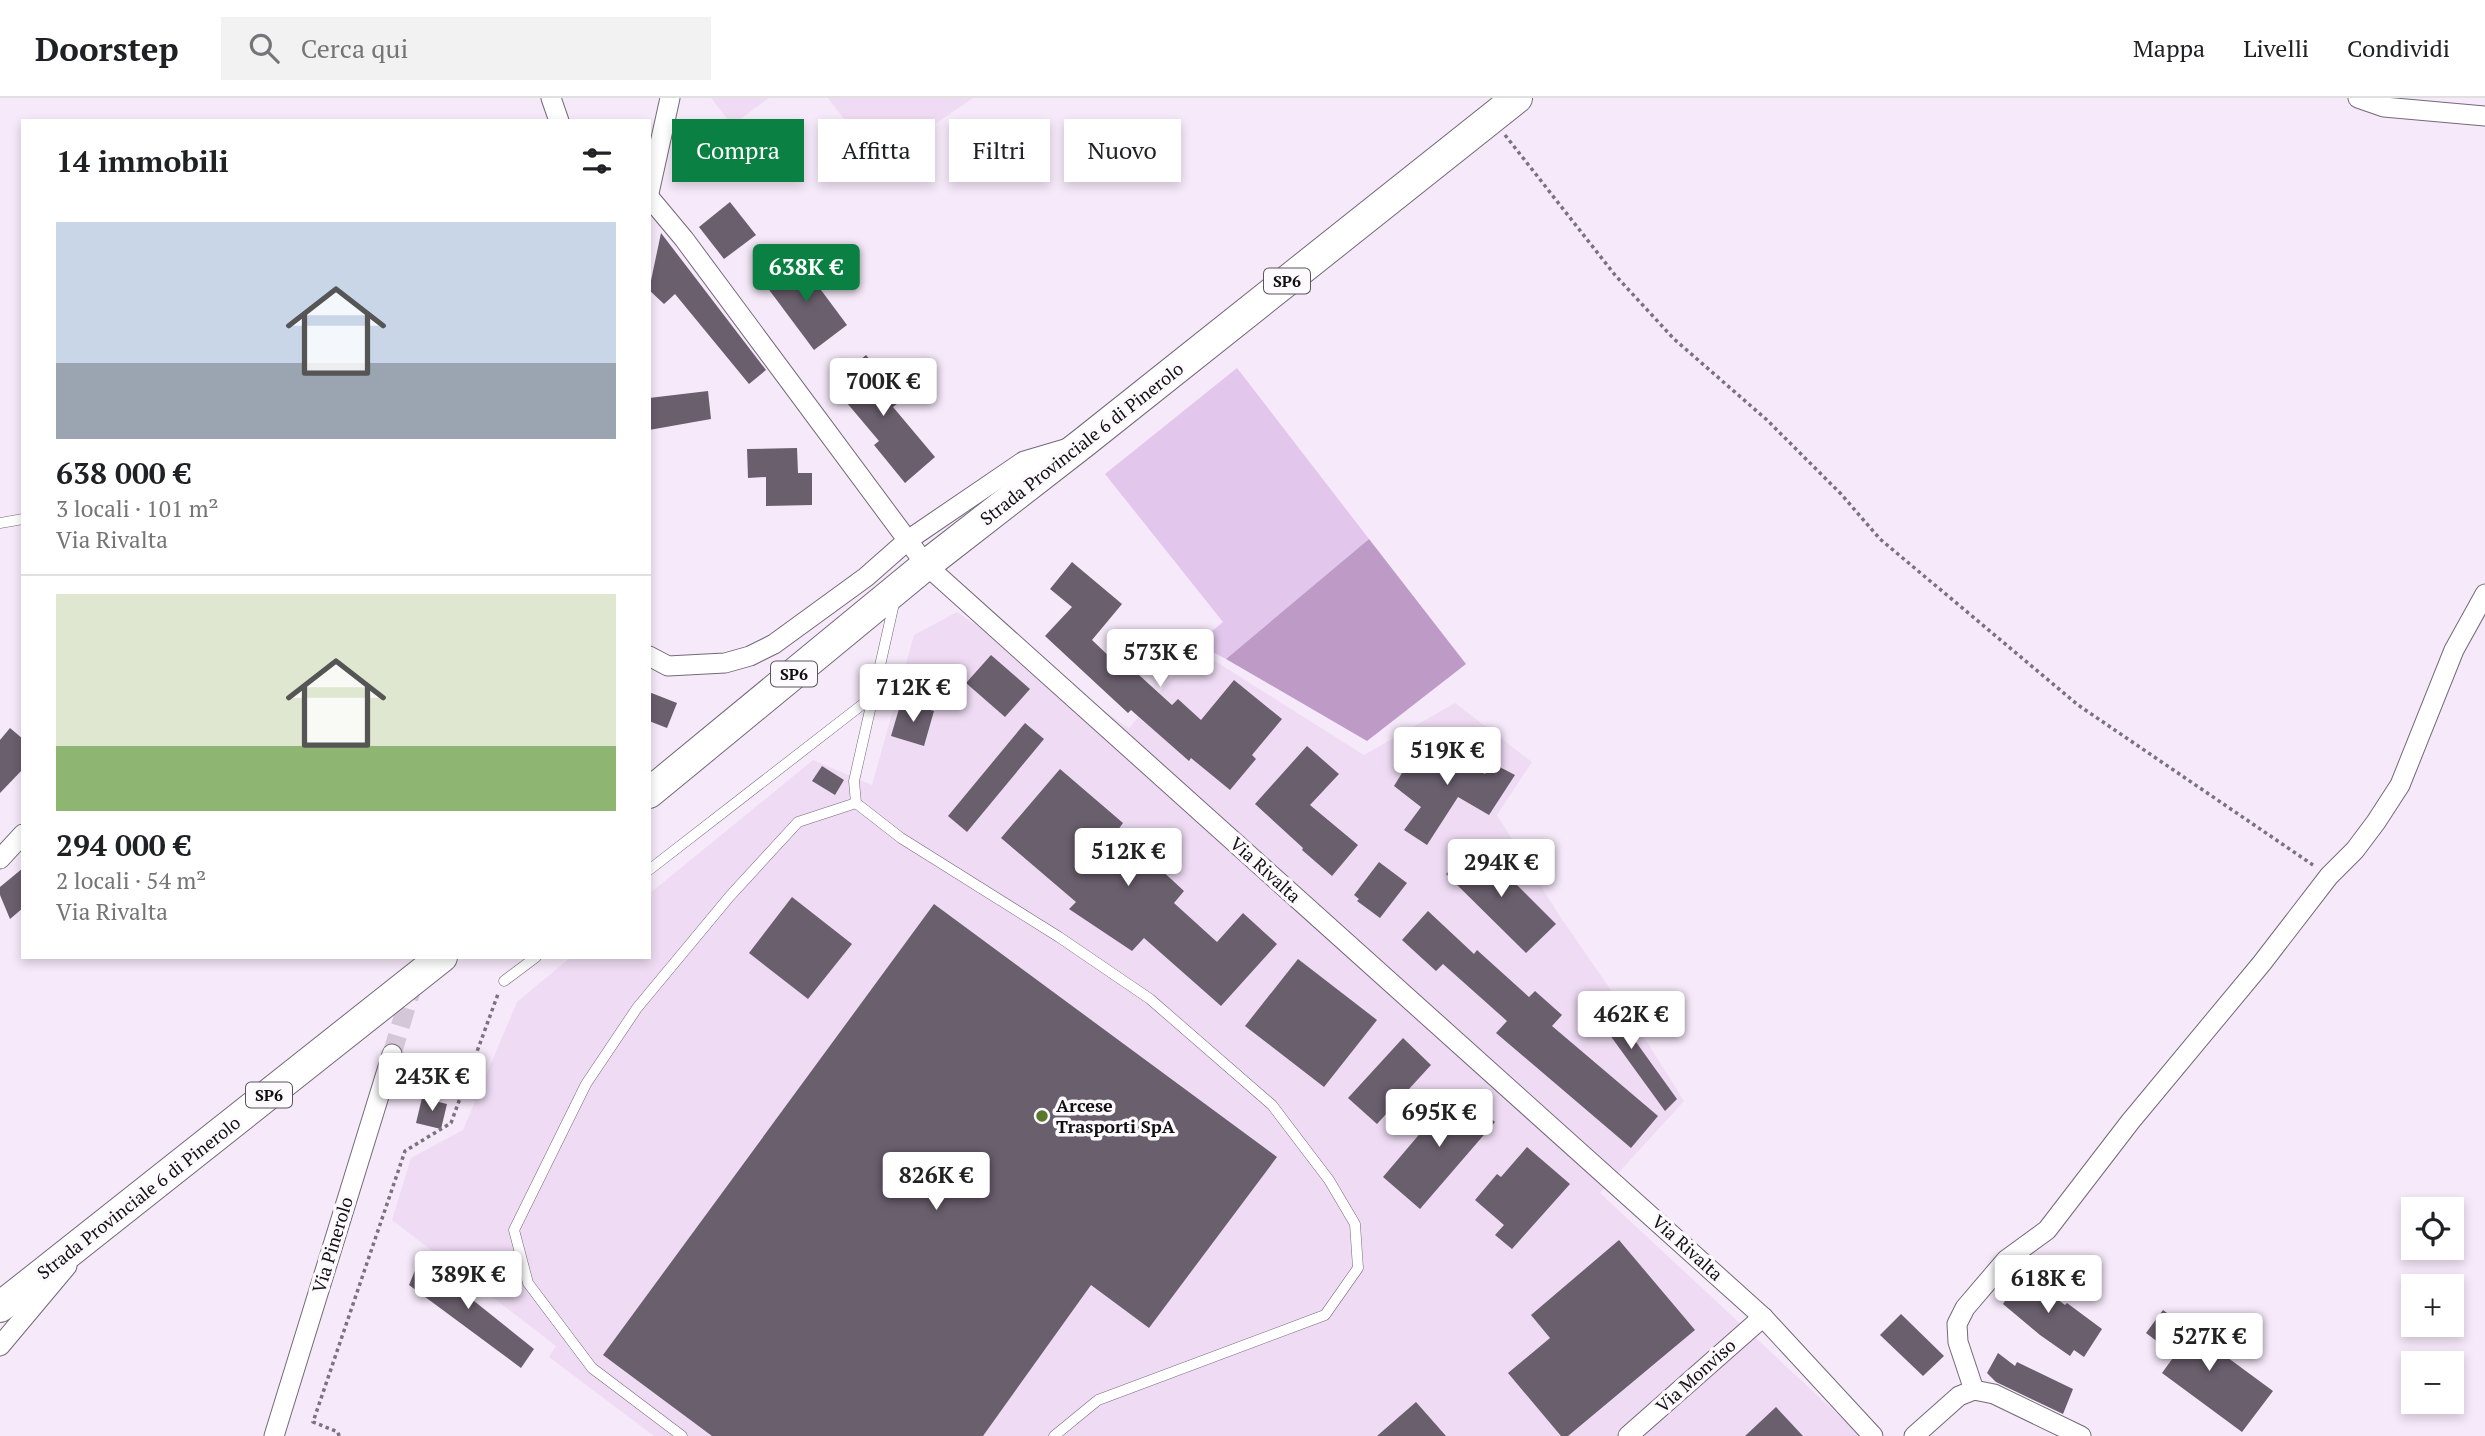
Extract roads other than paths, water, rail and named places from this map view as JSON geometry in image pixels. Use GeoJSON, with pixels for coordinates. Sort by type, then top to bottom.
{"type":"FeatureCollection","features":[{"type":"Feature","properties":{"kind":"main road","name":"Strada Provinciale 6 di Pinerolo"},"geometry":{"type":"LineString","coordinates":[[651,791],[926,565],[1517,98]]}},
{"type":"Feature","properties":{"kind":"main road","name":"Strada Provinciale 6 di Pinerolo"},"geometry":{"type":"LineString","coordinates":[[0,1307],[439,959]]}},
{"type":"Feature","properties":{"kind":"street"},"geometry":{"type":"LineString","coordinates":[[551,98],[558,119]]}},
{"type":"Feature","properties":{"kind":"street"},"geometry":{"type":"LineString","coordinates":[[651,183],[670,98]]}},
{"type":"Feature","properties":{"kind":"street"},"geometry":{"type":"LineString","coordinates":[[2358,98],[2384,107],[2485,116]]}},
{"type":"Feature","properties":{"kind":"street","name":"Via Rivalta"},"geometry":{"type":"LineString","coordinates":[[651,189],[684,239],[926,565],[1763,1317],[1873,1436]]}},
{"type":"Feature","properties":{"kind":"street"},"geometry":{"type":"LineString","coordinates":[[651,657],[668,666],[725,663],[750,656],[774,644],[866,577],[908,540],[1024,461],[1083,443]]}},
{"type":"Feature","properties":{"kind":"street"},"geometry":{"type":"LineString","coordinates":[[866,577],[926,565]]}},
{"type":"Feature","properties":{"kind":"street"},"geometry":{"type":"LineString","coordinates":[[1974,1390],[1958,1342],[1957,1324],[1965,1308],[2006,1260],[2047,1230],[2130,1122],[2262,963],[2329,876],[2355,850],[2400,785],[2454,650],[2485,594]]}},
{"type":"Feature","properties":{"kind":"street"},"geometry":{"type":"LineString","coordinates":[[0,859],[21,836]]}},
{"type":"Feature","properties":{"kind":"street","name":"Via Pinerolo"},"geometry":{"type":"LineString","coordinates":[[274,1436],[392,1054]]}},
{"type":"Feature","properties":{"kind":"street"},"geometry":{"type":"LineString","coordinates":[[0,1346],[96,1232]]}},
{"type":"Feature","properties":{"kind":"street","name":"Via Monviso"},"geometry":{"type":"LineString","coordinates":[[1628,1436],[1763,1317]]}},
{"type":"Feature","properties":{"kind":"street"},"geometry":{"type":"LineString","coordinates":[[1914,1436],[1959,1396],[1974,1390],[1994,1394],[2081,1436]]}},
{"type":"Feature","properties":{"kind":"lane"},"geometry":{"type":"LineString","coordinates":[[0,523],[21,519]]}},
{"type":"Feature","properties":{"kind":"lane"},"geometry":{"type":"LineString","coordinates":[[898,588],[853,782],[856,803],[901,838],[1059,937],[1150,999],[1272,1105],[1329,1180],[1355,1224],[1358,1268],[1325,1315],[1098,1400],[1054,1436]]}},
{"type":"Feature","properties":{"kind":"lane"},"geometry":{"type":"LineString","coordinates":[[651,868],[872,697]]}},
{"type":"Feature","properties":{"kind":"lane"},"geometry":{"type":"LineString","coordinates":[[682,1436],[592,1368],[528,1283],[514,1230],[586,1084],[637,1008],[730,896],[798,822],[856,803]]}},
{"type":"Feature","properties":{"kind":"lane"},"geometry":{"type":"LineString","coordinates":[[505,982],[534,959]]}},
{"type":"Feature","properties":{"kind":"tunnel"},"geometry":{"type":"LineString","coordinates":[[392,1054],[414,981]]}},
{"type":"Feature","properties":{"kind":"place","name":"Arcese Trasporti SpA"},"geometry":{"type":"Point","coordinates":[1042,1116]}}]}
